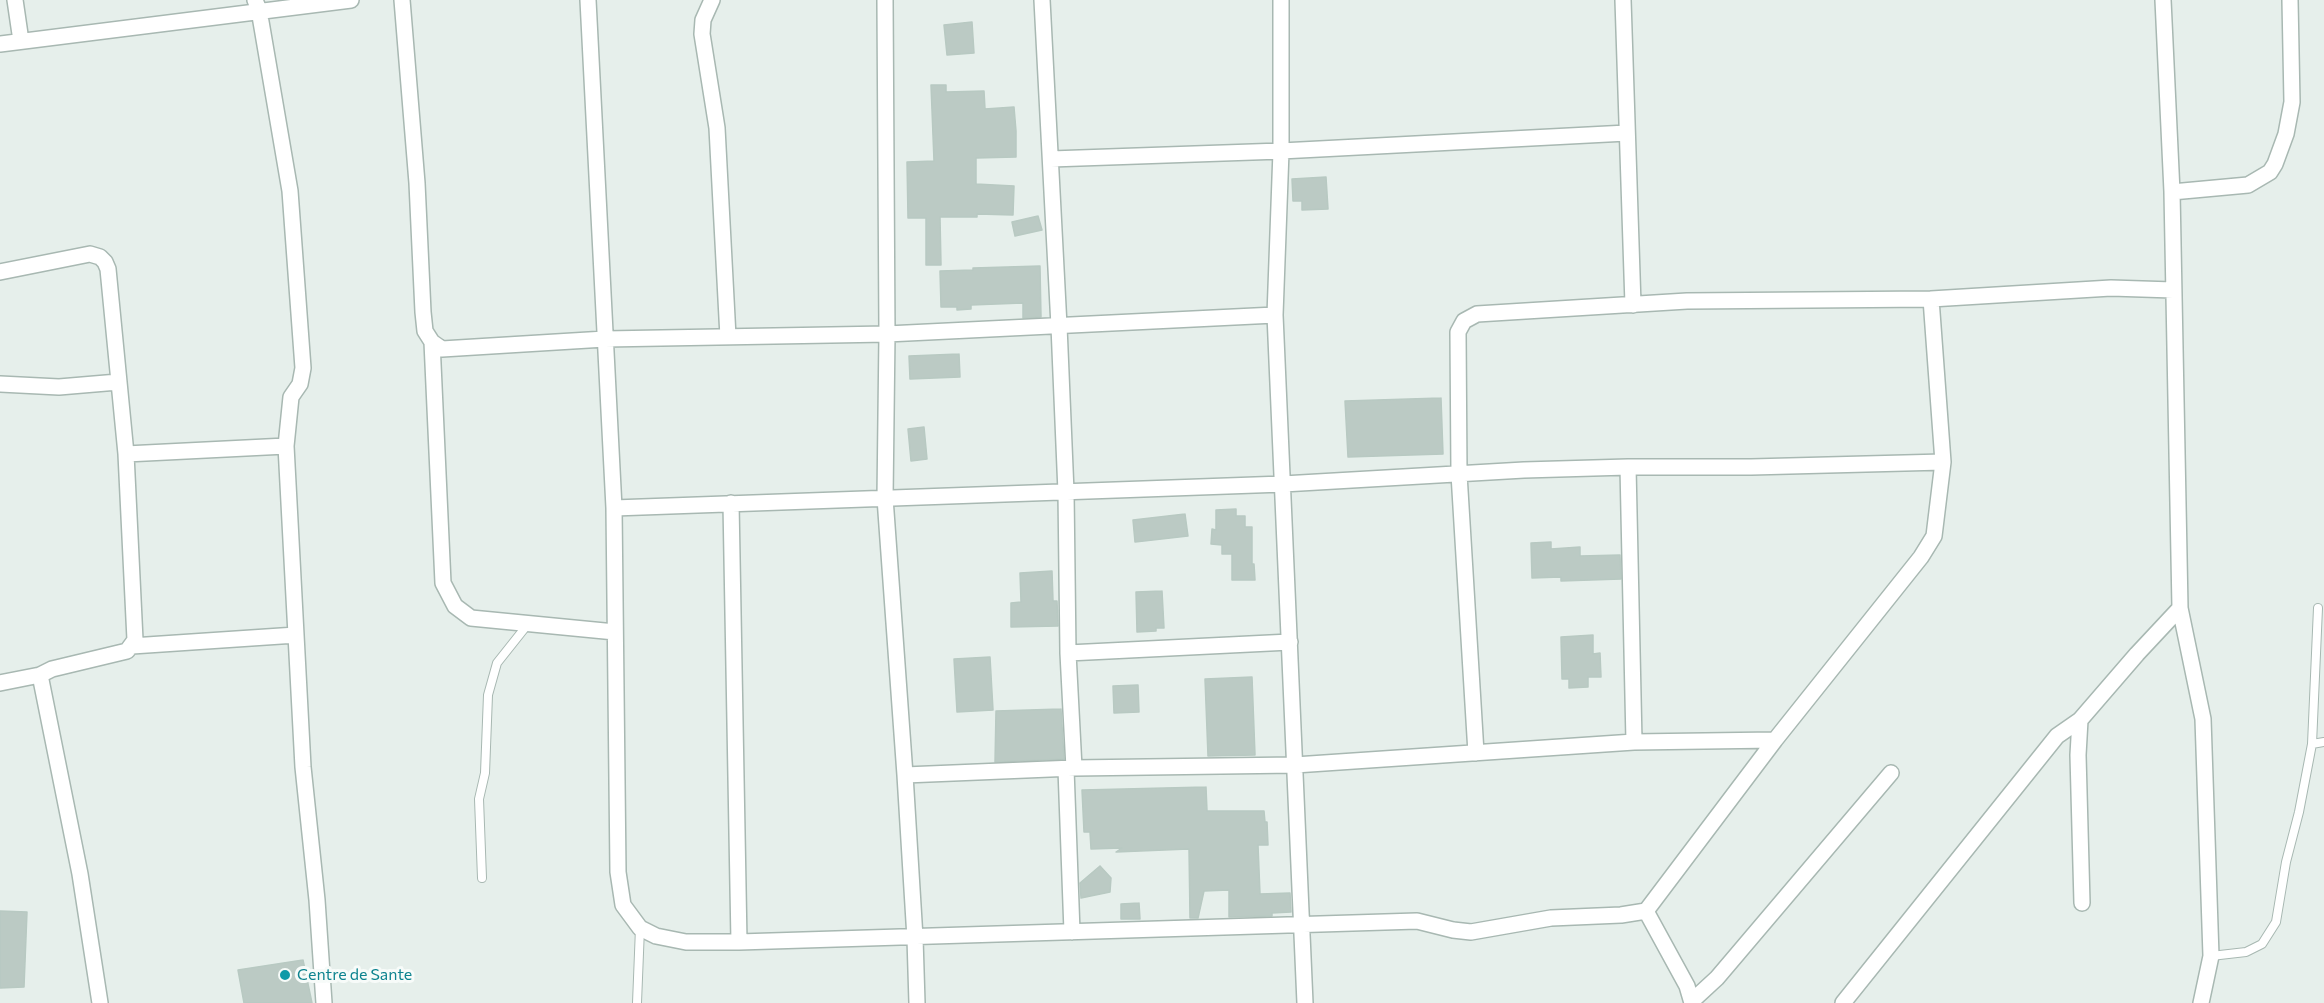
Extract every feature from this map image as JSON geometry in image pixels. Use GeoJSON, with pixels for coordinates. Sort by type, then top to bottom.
{"type":"FeatureCollection","features":[{"type":"Feature","properties":{"kind":"street"},"geometry":{"type":"LineString","coordinates":[[15,0],[21,41]]}},
{"type":"Feature","properties":{"kind":"street"},"geometry":{"type":"LineString","coordinates":[[0,44],[257,5],[351,0]]}},
{"type":"Feature","properties":{"kind":"street"},"geometry":{"type":"LineString","coordinates":[[402,0],[417,183],[425,331],[432,342],[442,349],[605,339],[886,334],[1275,315]]}},
{"type":"Feature","properties":{"kind":"street"},"geometry":{"type":"LineString","coordinates":[[588,0],[614,508],[618,872],[623,905],[640,928],[656,936],[686,942],[739,942],[1417,921],[1472,932],[1551,918],[1621,915],[1646,911],[1775,740],[1921,556],[1934,536],[1943,462],[1931,299]]}},
{"type":"Feature","properties":{"kind":"street"},"geometry":{"type":"LineString","coordinates":[[712,0],[703,20],[702,34],[717,128],[728,337]]}},
{"type":"Feature","properties":{"kind":"street"},"geometry":{"type":"LineString","coordinates":[[885,0],[885,498],[905,775],[915,938],[916,1003]]}},
{"type":"Feature","properties":{"kind":"street"},"geometry":{"type":"LineString","coordinates":[[1042,0],[1066,492],[1072,932]]}},
{"type":"Feature","properties":{"kind":"street"},"geometry":{"type":"LineString","coordinates":[[1281,0],[1281,152],[1275,315],[1305,1003]]}},
{"type":"Feature","properties":{"kind":"street"},"geometry":{"type":"LineString","coordinates":[[1623,0],[1633,305]]}},
{"type":"Feature","properties":{"kind":"street"},"geometry":{"type":"LineString","coordinates":[[2163,0],[2172,192],[2180,608],[2203,719],[2211,956],[2201,1003]]}},
{"type":"Feature","properties":{"kind":"street"},"geometry":{"type":"LineString","coordinates":[[2172,192],[2248,185],[2264,176],[2275,164],[2286,134],[2292,102],[2290,0]]}},
{"type":"Feature","properties":{"kind":"street"},"geometry":{"type":"LineString","coordinates":[[257,5],[290,191],[303,368],[300,384],[291,397],[286,446],[303,767],[317,900],[324,1003]]}},
{"type":"Feature","properties":{"kind":"street"},"geometry":{"type":"LineString","coordinates":[[1051,159],[1281,152],[1627,133]]}},
{"type":"Feature","properties":{"kind":"street"},"geometry":{"type":"LineString","coordinates":[[0,272],[90,254],[100,257],[108,269],[126,454],[135,639],[127,651],[52,669],[40,675],[0,683]]}},
{"type":"Feature","properties":{"kind":"street"},"geometry":{"type":"LineString","coordinates":[[1476,753],[1459,474],[1458,332],[1464,321],[1477,314],[1687,301],[1931,299],[2111,288],[2173,290]]}},
{"type":"Feature","properties":{"kind":"street"},"geometry":{"type":"LineString","coordinates":[[432,342],[444,583],[455,606],[471,618],[615,632]]}},
{"type":"Feature","properties":{"kind":"street"},"geometry":{"type":"LineString","coordinates":[[0,384],[59,387],[118,382]]}},
{"type":"Feature","properties":{"kind":"street"},"geometry":{"type":"LineString","coordinates":[[126,454],[286,446]]}},
{"type":"Feature","properties":{"kind":"street"},"geometry":{"type":"LineString","coordinates":[[614,508],[1282,484],[1628,467],[1751,467],[1943,462]]}},
{"type":"Feature","properties":{"kind":"street"},"geometry":{"type":"LineString","coordinates":[[1628,467],[1634,742]]}},
{"type":"Feature","properties":{"kind":"street"},"geometry":{"type":"LineString","coordinates":[[731,503],[739,942]]}},
{"type":"Feature","properties":{"kind":"street"},"geometry":{"type":"LineString","coordinates":[[1843,1003],[2057,736],[2080,720],[2180,608]]}},
{"type":"Feature","properties":{"kind":"street"},"geometry":{"type":"LineString","coordinates":[[132,646],[296,635]]}},
{"type":"Feature","properties":{"kind":"street"},"geometry":{"type":"LineString","coordinates":[[1068,653],[1290,642]]}},
{"type":"Feature","properties":{"kind":"street"},"geometry":{"type":"LineString","coordinates":[[40,675],[80,874],[100,1003]]}},
{"type":"Feature","properties":{"kind":"street"},"geometry":{"type":"LineString","coordinates":[[2080,720],[2078,755],[2082,903]]}},
{"type":"Feature","properties":{"kind":"street"},"geometry":{"type":"LineString","coordinates":[[905,775],[1070,768],[1295,765],[1634,742],[1775,740]]}},
{"type":"Feature","properties":{"kind":"street"},"geometry":{"type":"LineString","coordinates":[[1646,911],[1687,986],[1692,1002],[1717,978],[1891,772]]}},
{"type":"Feature","properties":{"kind":"lane"},"geometry":{"type":"LineString","coordinates":[[2211,956],[2246,952],[2262,944],[2276,922],[2286,862],[2312,744],[2318,608]]}},
{"type":"Feature","properties":{"kind":"lane"},"geometry":{"type":"LineString","coordinates":[[482,878],[479,799],[485,773],[489,695],[497,663],[528,624]]}},
{"type":"Feature","properties":{"kind":"lane"},"geometry":{"type":"LineString","coordinates":[[2312,744],[2324,742]]}},
{"type":"Feature","properties":{"kind":"lane"},"geometry":{"type":"LineString","coordinates":[[637,1003],[640,928]]}},
{"type":"Feature","properties":{"kind":"building"},"geometry":{"type":"Polygon","coordinates":[[[972,22],[974,53],[947,55],[944,25],[972,22]]]}},
{"type":"Feature","properties":{"kind":"building"},"geometry":{"type":"Polygon","coordinates":[[[931,85],[946,85],[946,92],[984,91],[985,109],[1014,107],[1016,131],[1016,157],[976,158],[976,184],[1014,186],[1013,215],[977,214],[977,217],[940,217],[941,265],[926,265],[926,218],[908,218],[907,162],[934,161],[931,85]]]}},
{"type":"Feature","properties":{"kind":"building"},"geometry":{"type":"Polygon","coordinates":[[[1326,177],[1328,209],[1302,210],[1302,201],[1293,201],[1292,179],[1326,177]]]}},
{"type":"Feature","properties":{"kind":"building"},"geometry":{"type":"Polygon","coordinates":[[[1038,216],[1042,230],[1015,236],[1012,222],[1038,216]]]}},
{"type":"Feature","properties":{"kind":"building"},"geometry":{"type":"Polygon","coordinates":[[[1040,266],[1041,317],[1023,318],[1023,303],[971,305],[971,309],[957,310],[957,307],[941,307],[940,271],[1040,266]]]}},
{"type":"Feature","properties":{"kind":"building"},"geometry":{"type":"Polygon","coordinates":[[[959,354],[960,377],[910,379],[909,356],[959,354]]]}},
{"type":"Feature","properties":{"kind":"building"},"geometry":{"type":"Polygon","coordinates":[[[1441,398],[1443,454],[1348,457],[1345,401],[1441,398]]]}},
{"type":"Feature","properties":{"kind":"building"},"geometry":{"type":"Polygon","coordinates":[[[924,427],[927,459],[911,461],[908,429],[924,427]]]}},
{"type":"Feature","properties":{"kind":"building"},"geometry":{"type":"Polygon","coordinates":[[[1236,509],[1236,516],[1245,516],[1245,527],[1252,527],[1252,564],[1254,564],[1255,580],[1232,580],[1232,554],[1222,554],[1222,545],[1211,544],[1212,529],[1216,530],[1216,510],[1236,509]]]}},
{"type":"Feature","properties":{"kind":"building"},"geometry":{"type":"Polygon","coordinates":[[[1185,514],[1188,536],[1135,542],[1133,520],[1185,514]]]}},
{"type":"Feature","properties":{"kind":"building"},"geometry":{"type":"Polygon","coordinates":[[[1551,542],[1551,549],[1580,547],[1580,556],[1620,555],[1621,579],[1561,581],[1561,577],[1532,578],[1531,543],[1551,542]]]}},
{"type":"Feature","properties":{"kind":"building"},"geometry":{"type":"Polygon","coordinates":[[[1052,571],[1053,601],[1057,601],[1058,626],[1011,627],[1011,603],[1021,602],[1020,573],[1052,571]]]}},
{"type":"Feature","properties":{"kind":"building"},"geometry":{"type":"Polygon","coordinates":[[[1162,591],[1164,628],[1137,632],[1136,592],[1162,591]]]}},
{"type":"Feature","properties":{"kind":"building"},"geometry":{"type":"Polygon","coordinates":[[[1593,635],[1593,654],[1600,653],[1601,677],[1588,677],[1588,687],[1569,688],[1569,679],[1562,679],[1561,637],[1593,635]]]}},
{"type":"Feature","properties":{"kind":"building"},"geometry":{"type":"Polygon","coordinates":[[[990,657],[993,710],[957,712],[954,659],[990,657]]]}},
{"type":"Feature","properties":{"kind":"building"},"geometry":{"type":"Polygon","coordinates":[[[1252,677],[1255,755],[1208,756],[1205,679],[1252,677]]]}},
{"type":"Feature","properties":{"kind":"building"},"geometry":{"type":"Polygon","coordinates":[[[1138,685],[1139,712],[1114,713],[1113,686],[1138,685]]]}},
{"type":"Feature","properties":{"kind":"building"},"geometry":{"type":"Polygon","coordinates":[[[1061,709],[1064,759],[995,762],[996,711],[1061,709]]]}},
{"type":"Feature","properties":{"kind":"building"},"geometry":{"type":"Polygon","coordinates":[[[1206,787],[1207,811],[1264,811],[1268,845],[1258,845],[1260,894],[1290,893],[1291,912],[1272,913],[1272,916],[1229,917],[1229,890],[1204,891],[1198,918],[1190,918],[1189,849],[1116,852],[1122,848],[1091,849],[1090,832],[1084,832],[1082,790],[1206,787]]]}},
{"type":"Feature","properties":{"kind":"building"},"geometry":{"type":"Polygon","coordinates":[[[1100,866],[1111,878],[1110,892],[1081,898],[1080,883],[1100,866]]]}},
{"type":"Feature","properties":{"kind":"building"},"geometry":{"type":"Polygon","coordinates":[[[1139,903],[1140,919],[1121,919],[1121,904],[1139,903]]]}},
{"type":"Feature","properties":{"kind":"building"},"geometry":{"type":"Polygon","coordinates":[[[0,911],[27,912],[24,987],[0,988],[0,911]]]}},
{"type":"Feature","properties":{"kind":"building"},"geometry":{"type":"Polygon","coordinates":[[[303,960],[312,1003],[244,1003],[238,970],[303,960]]]}},
{"type":"Feature","properties":{"kind":"place","name":"Centre de Sante"},"geometry":{"type":"Point","coordinates":[285,975]}}]}
